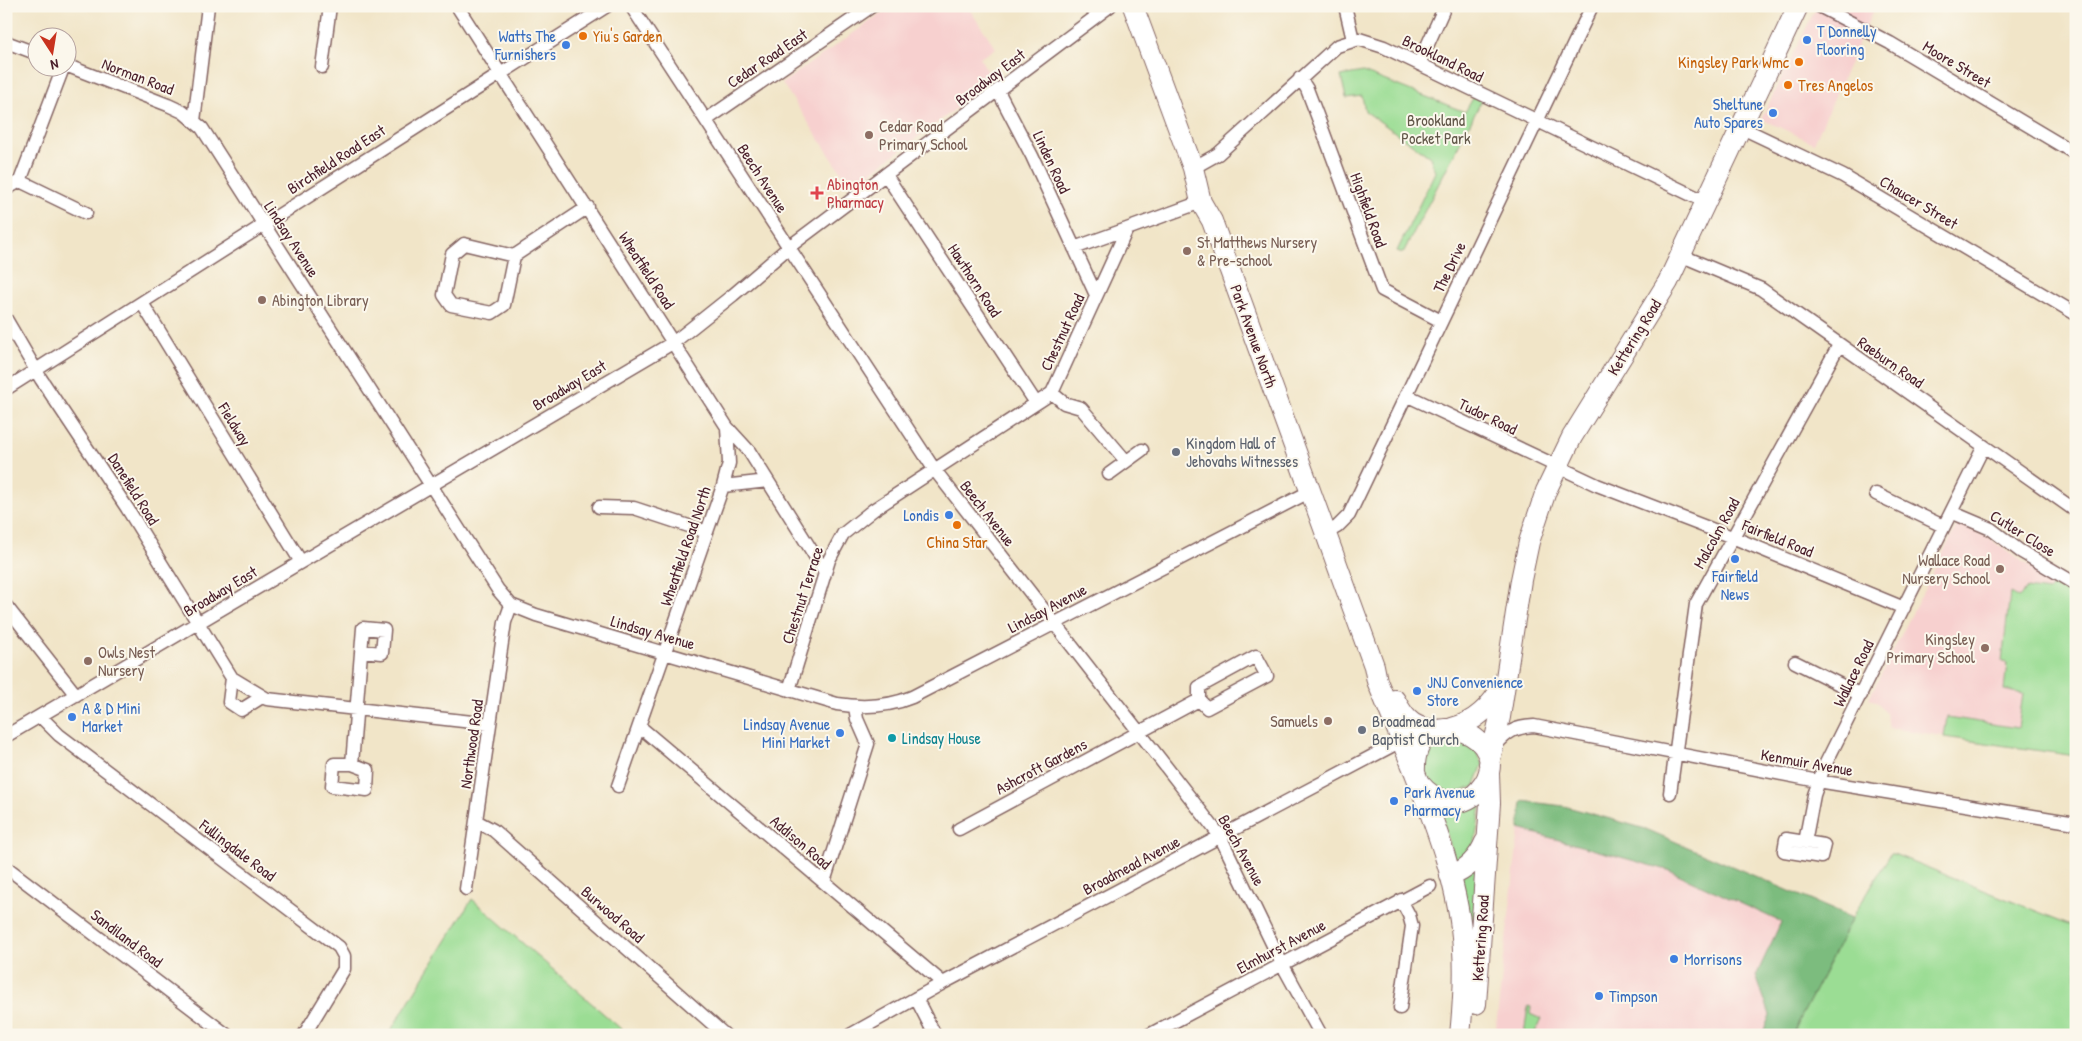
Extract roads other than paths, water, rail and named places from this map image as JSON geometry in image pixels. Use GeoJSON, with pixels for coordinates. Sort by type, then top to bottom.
{"type":"FeatureCollection","features":[{"type":"Feature","properties":{"kind":"main road","name":"Park Avenue North"},"geometry":{"type":"LineString","coordinates":[[1133,6],[1193,168],[1202,202],[1212,221],[1326,532],[1374,666],[1377,681],[1418,779]]}},
{"type":"Feature","properties":{"kind":"main road","name":"Kettering Road"},"geometry":{"type":"LineString","coordinates":[[1473,1035],[1490,803],[1491,760],[1529,542],[1556,468],[1572,438],[1656,301],[1680,255],[1798,6]]}},
{"type":"Feature","properties":{"kind":"main road","name":"Park Avenue North"},"geometry":{"type":"LineString","coordinates":[[1374,666],[1383,677],[1407,720],[1447,729]]}},
{"type":"Feature","properties":{"kind":"main road","name":"Kettering Road"},"geometry":{"type":"LineString","coordinates":[[1447,729],[1486,709],[1496,697],[1506,678]]}},
{"type":"Feature","properties":{"kind":"main road"},"geometry":{"type":"LineString","coordinates":[[1447,729],[1474,736],[1491,760],[1486,779],[1476,794],[1459,802],[1436,799],[1428,794],[1418,779],[1415,762],[1422,743],[1430,735],[1447,729]]}},
{"type":"Feature","properties":{"kind":"main road","name":"Kettering Road"},"geometry":{"type":"LineString","coordinates":[[1418,779],[1450,876],[1463,948],[1464,988],[1460,1035]]}},
{"type":"Feature","properties":{"kind":"main road","name":"Kettering Road"},"geometry":{"type":"LineString","coordinates":[[1450,876],[1460,872],[1473,862],[1486,840]]}},
{"type":"Feature","properties":{"kind":"street"},"geometry":{"type":"LineString","coordinates":[[194,120],[208,6]]}},
{"type":"Feature","properties":{"kind":"street"},"geometry":{"type":"LineString","coordinates":[[322,67],[330,6]]}},
{"type":"Feature","properties":{"kind":"street","name":"Wheatfield Road"},"geometry":{"type":"LineString","coordinates":[[458,6],[727,427],[749,451],[825,572]]}},
{"type":"Feature","properties":{"kind":"street","name":"Birchfield Road East"},"geometry":{"type":"LineString","coordinates":[[6,389],[607,6]]}},
{"type":"Feature","properties":{"kind":"street","name":"Beech Avenue"},"geometry":{"type":"LineString","coordinates":[[632,6],[934,469],[1220,836],[1282,964],[1321,1035]]}},
{"type":"Feature","properties":{"kind":"street","name":"Cedar Road East"},"geometry":{"type":"LineString","coordinates":[[706,120],[872,6]]}},
{"type":"Feature","properties":{"kind":"street","name":"Broadway East"},"geometry":{"type":"LineString","coordinates":[[6,736],[674,342],[789,247],[1110,6]]}},
{"type":"Feature","properties":{"kind":"street"},"geometry":{"type":"LineString","coordinates":[[1193,168],[1213,158],[1337,46],[1353,40],[1345,6]]}},
{"type":"Feature","properties":{"kind":"street"},"geometry":{"type":"LineString","coordinates":[[1419,64],[1445,6]]}},
{"type":"Feature","properties":{"kind":"street","name":"The Drive"},"geometry":{"type":"LineString","coordinates":[[1326,532],[1343,523],[1349,514],[1592,6]]}},
{"type":"Feature","properties":{"kind":"street","name":"Moore Street"},"geometry":{"type":"LineString","coordinates":[[1819,6],[1890,43],[2076,154]]}},
{"type":"Feature","properties":{"kind":"street","name":"Brookland Road"},"geometry":{"type":"LineString","coordinates":[[1353,40],[1373,43],[1419,64],[1704,201]]}},
{"type":"Feature","properties":{"kind":"street"},"geometry":{"type":"LineString","coordinates":[[6,42],[28,50]]}},
{"type":"Feature","properties":{"kind":"street","name":"Norman Road"},"geometry":{"type":"LineString","coordinates":[[78,70],[168,105],[194,120]]}},
{"type":"Feature","properties":{"kind":"street"},"geometry":{"type":"LineString","coordinates":[[6,189],[20,181],[59,78]]}},
{"type":"Feature","properties":{"kind":"street","name":"Highfield Road"},"geometry":{"type":"LineString","coordinates":[[1300,78],[1307,89],[1382,290],[1441,320]]}},
{"type":"Feature","properties":{"kind":"street","name":"Linden Road"},"geometry":{"type":"LineString","coordinates":[[998,91],[1032,156],[1096,295]]}},
{"type":"Feature","properties":{"kind":"street","name":"Lindsay Avenue"},"geometry":{"type":"LineString","coordinates":[[194,120],[208,137],[498,590],[512,605],[536,615],[837,704],[855,707],[892,704],[907,699],[1311,491]]}},
{"type":"Feature","properties":{"kind":"street","name":"Chaucer Street"},"geometry":{"type":"LineString","coordinates":[[1740,127],[1843,176],[2076,314]]}},
{"type":"Feature","properties":{"kind":"street","name":"Hawthorn Road"},"geometry":{"type":"LineString","coordinates":[[886,175],[1036,403]]}},
{"type":"Feature","properties":{"kind":"street"},"geometry":{"type":"LineString","coordinates":[[20,181],[86,213]]}},
{"type":"Feature","properties":{"kind":"street"},"geometry":{"type":"LineString","coordinates":[[1074,248],[1202,202]]}},
{"type":"Feature","properties":{"kind":"street"},"geometry":{"type":"LineString","coordinates":[[514,256],[464,244],[452,254],[444,295],[451,305],[492,313],[504,305],[514,256],[588,207]]}},
{"type":"Feature","properties":{"kind":"street","name":"Chestnut Road"},"geometry":{"type":"LineString","coordinates":[[934,469],[1052,392],[1127,229]]}},
{"type":"Feature","properties":{"kind":"street","name":"Raeburn Road"},"geometry":{"type":"LineString","coordinates":[[1680,255],[1761,289],[2076,511]]}},
{"type":"Feature","properties":{"kind":"street","name":"Fieldway"},"geometry":{"type":"LineString","coordinates":[[142,303],[300,562]]}},
{"type":"Feature","properties":{"kind":"street","name":"Danefield Road"},"geometry":{"type":"LineString","coordinates":[[6,319],[36,369],[127,508],[232,678],[267,699],[490,724]]}},
{"type":"Feature","properties":{"kind":"street","name":"Malcolm Road"},"geometry":{"type":"LineString","coordinates":[[1670,793],[1696,604],[1838,345]]}},
{"type":"Feature","properties":{"kind":"street"},"geometry":{"type":"LineString","coordinates":[[1052,392],[1064,403],[1081,408],[1126,461]]}},
{"type":"Feature","properties":{"kind":"street","name":"Tudor Road"},"geometry":{"type":"LineString","coordinates":[[1406,395],[1556,468]]}},
{"type":"Feature","properties":{"kind":"street","name":"Wheatfield Road North"},"geometry":{"type":"LineString","coordinates":[[618,786],[723,486],[729,463],[727,427]]}},
{"type":"Feature","properties":{"kind":"street","name":"Wallace Road"},"geometry":{"type":"LineString","coordinates":[[1805,842],[1818,781],[1984,446]]}},
{"type":"Feature","properties":{"kind":"street"},"geometry":{"type":"LineString","coordinates":[[1109,474],[1142,450]]}},
{"type":"Feature","properties":{"kind":"street","name":"Fairfield Road"},"geometry":{"type":"LineString","coordinates":[[1556,468],[1732,537],[1904,608]]}},
{"type":"Feature","properties":{"kind":"street","name":"Chestnut Terrace"},"geometry":{"type":"LineString","coordinates":[[789,690],[825,572],[836,544],[849,527],[934,469]]}},
{"type":"Feature","properties":{"kind":"street"},"geometry":{"type":"LineString","coordinates":[[723,486],[768,481]]}},
{"type":"Feature","properties":{"kind":"street"},"geometry":{"type":"LineString","coordinates":[[1876,494],[1943,526]]}},
{"type":"Feature","properties":{"kind":"street"},"geometry":{"type":"LineString","coordinates":[[600,507],[634,508],[707,532]]}},
{"type":"Feature","properties":{"kind":"street","name":"Cutler Close"},"geometry":{"type":"LineString","coordinates":[[1951,512],[1991,529],[2020,551],[2076,584]]}},
{"type":"Feature","properties":{"kind":"street","name":"Northwood Road"},"geometry":{"type":"LineString","coordinates":[[466,889],[505,622],[512,605]]}},
{"type":"Feature","properties":{"kind":"street"},"geometry":{"type":"LineString","coordinates":[[6,606],[76,695]]}},
{"type":"Feature","properties":{"kind":"street"},"geometry":{"type":"LineString","coordinates":[[352,764],[355,709],[362,651]]}},
{"type":"Feature","properties":{"kind":"street"},"geometry":{"type":"LineString","coordinates":[[1256,656],[1267,676],[1207,708],[1199,700],[1199,687],[1256,656]]}},
{"type":"Feature","properties":{"kind":"street"},"geometry":{"type":"LineString","coordinates":[[1796,662],[1861,695]]}},
{"type":"Feature","properties":{"kind":"street"},"geometry":{"type":"LineString","coordinates":[[232,678],[229,702],[241,710],[262,696]]}},
{"type":"Feature","properties":{"kind":"street","name":"Ashcroft Gardens"},"geometry":{"type":"LineString","coordinates":[[959,829],[1199,700]]}},
{"type":"Feature","properties":{"kind":"street"},"geometry":{"type":"LineString","coordinates":[[824,882],[868,744],[857,719],[855,707]]}},
{"type":"Feature","properties":{"kind":"street","name":"Fullingdale Road"},"geometry":{"type":"LineString","coordinates":[[40,716],[59,735],[339,948],[344,956],[344,969],[304,1035]]}},
{"type":"Feature","properties":{"kind":"street","name":"Kenmuir Avenue"},"geometry":{"type":"LineString","coordinates":[[1447,729],[1494,716],[1525,720],[1534,726]]}},
{"type":"Feature","properties":{"kind":"street","name":"Addison Road"},"geometry":{"type":"LineString","coordinates":[[638,726],[943,983]]}},
{"type":"Feature","properties":{"kind":"street","name":"Kenmuir Avenue"},"geometry":{"type":"LineString","coordinates":[[1491,760],[1507,733],[1518,727],[1534,726],[1675,755],[1818,781],[2076,823]]}},
{"type":"Feature","properties":{"kind":"street","name":"Broadmead Avenue"},"geometry":{"type":"LineString","coordinates":[[850,1035],[943,983],[1401,741],[1447,729]]}},
{"type":"Feature","properties":{"kind":"street","name":"Burwood Road"},"geometry":{"type":"LineString","coordinates":[[476,821],[493,830],[725,1035]]}},
{"type":"Feature","properties":{"kind":"street","name":"Sandiland Road"},"geometry":{"type":"LineString","coordinates":[[6,867],[227,1035]]}},
{"type":"Feature","properties":{"kind":"street","name":"Elmhurst Avenue"},"geometry":{"type":"LineString","coordinates":[[1149,1035],[1430,886]]}},
{"type":"Feature","properties":{"kind":"street"},"geometry":{"type":"LineString","coordinates":[[1400,1008],[1412,926],[1409,915],[1401,900]]}},
{"type":"Feature","properties":{"kind":"street"},"geometry":{"type":"LineString","coordinates":[[916,998],[935,1035]]}},
{"type":"Feature","properties":{"kind":"place","name":"Yiu's Garden"},"geometry":{"type":"Point","coordinates":[583,36]}},
{"type":"Feature","properties":{"kind":"place","name":"T Donnelly Flooring"},"geometry":{"type":"Point","coordinates":[1807,40]}},
{"type":"Feature","properties":{"kind":"place","name":"Watts The Furnishers"},"geometry":{"type":"Point","coordinates":[566,45]}},
{"type":"Feature","properties":{"kind":"place","name":"Kingsley Park Wmc"},"geometry":{"type":"Point","coordinates":[1799,62]}},
{"type":"Feature","properties":{"kind":"place","name":"Tres Angelos"},"geometry":{"type":"Point","coordinates":[1788,85]}},
{"type":"Feature","properties":{"kind":"place","name":"Sheltune Auto Spares"},"geometry":{"type":"Point","coordinates":[1773,113]}},
{"type":"Feature","properties":{"kind":"place","name":"Cedar Road Primary School"},"geometry":{"type":"Point","coordinates":[869,135]}},
{"type":"Feature","properties":{"kind":"place","name":"Abington Pharmacy"},"geometry":{"type":"Point","coordinates":[817,193]}},
{"type":"Feature","properties":{"kind":"place","name":"St Matthews Nursery & Pre-school"},"geometry":{"type":"Point","coordinates":[1187,251]}},
{"type":"Feature","properties":{"kind":"place","name":"Abington Library"},"geometry":{"type":"Point","coordinates":[262,300]}},
{"type":"Feature","properties":{"kind":"place","name":"Kingdom Hall of Jehovahs Witnesses"},"geometry":{"type":"Point","coordinates":[1176,452]}},
{"type":"Feature","properties":{"kind":"place","name":"Londis"},"geometry":{"type":"Point","coordinates":[949,515]}},
{"type":"Feature","properties":{"kind":"place","name":"China Star"},"geometry":{"type":"Point","coordinates":[957,525]}},
{"type":"Feature","properties":{"kind":"place","name":"Fairfield News"},"geometry":{"type":"Point","coordinates":[1735,559]}},
{"type":"Feature","properties":{"kind":"place","name":"Wallace Road Nursery School"},"geometry":{"type":"Point","coordinates":[2000,569]}},
{"type":"Feature","properties":{"kind":"place","name":"Kingsley Primary School"},"geometry":{"type":"Point","coordinates":[1985,648]}},
{"type":"Feature","properties":{"kind":"place","name":"Owls Nest Nursery"},"geometry":{"type":"Point","coordinates":[88,661]}},
{"type":"Feature","properties":{"kind":"place","name":"JNJ Convenience Store"},"geometry":{"type":"Point","coordinates":[1417,691]}},
{"type":"Feature","properties":{"kind":"place","name":"A & D Mini Market"},"geometry":{"type":"Point","coordinates":[72,717]}},
{"type":"Feature","properties":{"kind":"place","name":"Samuels"},"geometry":{"type":"Point","coordinates":[1328,721]}},
{"type":"Feature","properties":{"kind":"place","name":"Broadmead Baptist Church"},"geometry":{"type":"Point","coordinates":[1362,730]}},
{"type":"Feature","properties":{"kind":"place","name":"Lindsay Avenue Mini Market"},"geometry":{"type":"Point","coordinates":[840,733]}},
{"type":"Feature","properties":{"kind":"place","name":"Lindsay House"},"geometry":{"type":"Point","coordinates":[892,738]}},
{"type":"Feature","properties":{"kind":"place","name":"Park Avenue Pharmacy"},"geometry":{"type":"Point","coordinates":[1394,801]}},
{"type":"Feature","properties":{"kind":"place","name":"Morrisons"},"geometry":{"type":"Point","coordinates":[1674,959]}},
{"type":"Feature","properties":{"kind":"place","name":"Timpson"},"geometry":{"type":"Point","coordinates":[1599,996]}},
{"type":"Feature","properties":{"kind":"park label","name":"Brookland Pocket Park"},"geometry":{"type":"Point","coordinates":[1436,129]}}]}
